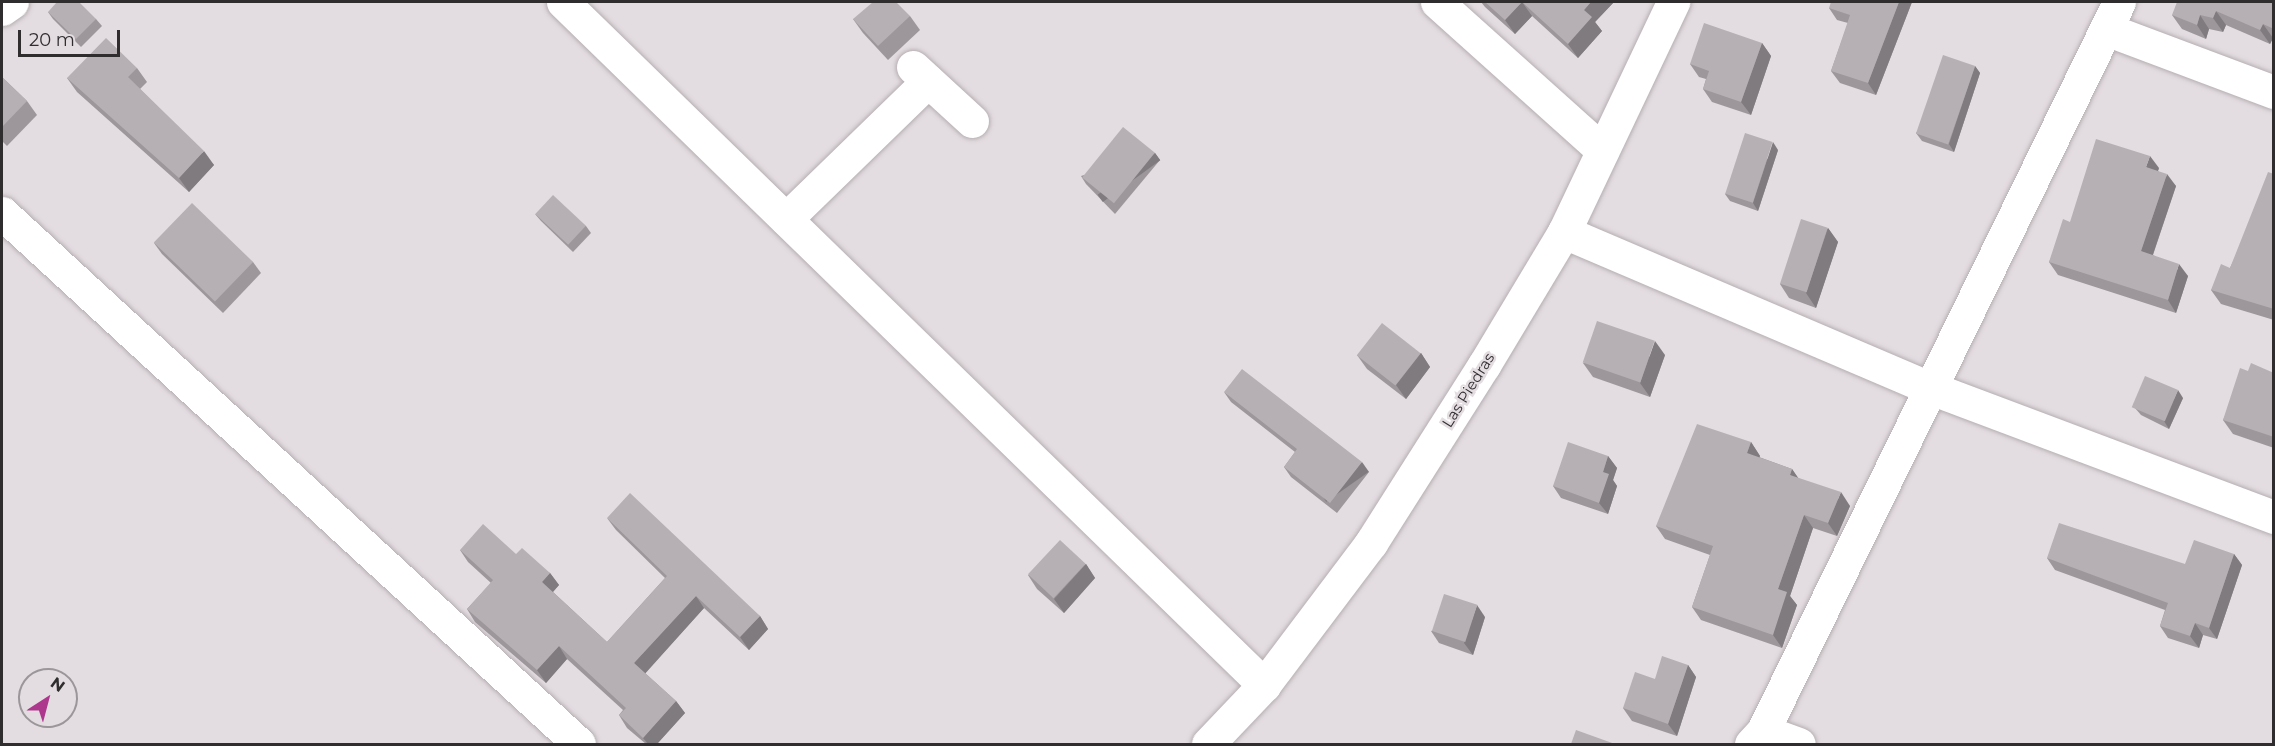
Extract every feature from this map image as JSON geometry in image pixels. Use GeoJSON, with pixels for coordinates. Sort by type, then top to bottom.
{"type":"FeatureCollection","features":[{"type":"Feature","properties":{"kind":"street"},"geometry":{"type":"LineString","coordinates":[[2,9],[12,2]]}},
{"type":"Feature","properties":{"kind":"street"},"geometry":{"type":"LineString","coordinates":[[563,2],[1264,685]]}},
{"type":"Feature","properties":{"kind":"street"},"geometry":{"type":"LineString","coordinates":[[1437,2],[1602,150]]}},
{"type":"Feature","properties":{"kind":"street","name":"Las Piedras"},"geometry":{"type":"LineString","coordinates":[[1208,744],[1264,685],[1371,543],[1564,232],[1673,2]]}},
{"type":"Feature","properties":{"kind":"street"},"geometry":{"type":"LineString","coordinates":[[1799,744],[1757,738],[2112,15],[2274,92]]}},
{"type":"Feature","properties":{"kind":"street"},"geometry":{"type":"LineString","coordinates":[[786,219],[920,74],[972,121]]}},
{"type":"Feature","properties":{"kind":"street"},"geometry":{"type":"LineString","coordinates":[[2,213],[579,744]]}},
{"type":"Feature","properties":{"kind":"street"},"geometry":{"type":"LineString","coordinates":[[1564,232],[1928,387],[2274,517]]}},
{"type":"Feature","properties":{"kind":"building"},"geometry":{"type":"Polygon","coordinates":[[[57,2],[79,2],[96,19],[76,39],[48,12],[57,2]]]}},
{"type":"Feature","properties":{"kind":"building"},"geometry":{"type":"Polygon","coordinates":[[[873,2],[896,2],[910,16],[878,46],[853,19],[873,2]]]}},
{"type":"Feature","properties":{"kind":"building"},"geometry":{"type":"Polygon","coordinates":[[[1485,2],[1522,2],[1505,20],[1485,2]]]}},
{"type":"Feature","properties":{"kind":"building"},"geometry":{"type":"Polygon","coordinates":[[[1522,2],[1591,2],[1584,10],[1592,17],[1568,44],[1522,2]]]}},
{"type":"Feature","properties":{"kind":"building"},"geometry":{"type":"Polygon","coordinates":[[[1831,2],[1899,2],[1868,83],[1831,71],[1850,15],[1829,8],[1831,2]]]}},
{"type":"Feature","properties":{"kind":"building"},"geometry":{"type":"Polygon","coordinates":[[[2177,2],[2274,2],[2274,29],[2263,24],[2260,30],[2216,11],[2213,18],[2200,15],[2197,25],[2172,15],[2177,2]]]}},
{"type":"Feature","properties":{"kind":"building"},"geometry":{"type":"Polygon","coordinates":[[[1704,23],[1762,43],[1741,102],[1703,89],[1709,71],[1690,64],[1704,23]]]}},
{"type":"Feature","properties":{"kind":"building"},"geometry":{"type":"Polygon","coordinates":[[[106,38],[137,68],[128,77],[204,151],[179,178],[67,78],[106,38]]]}},
{"type":"Feature","properties":{"kind":"building"},"geometry":{"type":"Polygon","coordinates":[[[1943,55],[1975,66],[1948,145],[1916,133],[1943,55]]]}},
{"type":"Feature","properties":{"kind":"building"},"geometry":{"type":"Polygon","coordinates":[[[2,77],[27,101],[2,127],[2,77]]]}},
{"type":"Feature","properties":{"kind":"building"},"geometry":{"type":"Polygon","coordinates":[[[1123,127],[1155,153],[1114,203],[1082,178],[1123,127]]]}},
{"type":"Feature","properties":{"kind":"building"},"geometry":{"type":"Polygon","coordinates":[[[1745,133],[1773,142],[1753,203],[1725,194],[1745,133]]]}},
{"type":"Feature","properties":{"kind":"building"},"geometry":{"type":"Polygon","coordinates":[[[2096,139],[2150,156],[2146,167],[2167,174],[2141,251],[2179,264],[2168,300],[2049,262],[2063,219],[2070,222],[2096,139]]]}},
{"type":"Feature","properties":{"kind":"building"},"geometry":{"type":"Polygon","coordinates":[[[2268,172],[2274,174],[2274,309],[2211,290],[2221,264],[2230,268],[2268,172]]]}},
{"type":"Feature","properties":{"kind":"building"},"geometry":{"type":"Polygon","coordinates":[[[553,195],[586,226],[568,245],[535,214],[553,195]]]}},
{"type":"Feature","properties":{"kind":"building"},"geometry":{"type":"Polygon","coordinates":[[[192,203],[253,262],[215,302],[154,243],[192,203]]]}},
{"type":"Feature","properties":{"kind":"building"},"geometry":{"type":"Polygon","coordinates":[[[1801,219],[1828,228],[1807,292],[1780,284],[1801,219]]]}},
{"type":"Feature","properties":{"kind":"building"},"geometry":{"type":"Polygon","coordinates":[[[1597,321],[1655,341],[1640,382],[1583,363],[1597,321]]]}},
{"type":"Feature","properties":{"kind":"building"},"geometry":{"type":"Polygon","coordinates":[[[1382,323],[1421,353],[1395,385],[1357,355],[1382,323]]]}},
{"type":"Feature","properties":{"kind":"building"},"geometry":{"type":"Polygon","coordinates":[[[2251,363],[2274,373],[2274,437],[2223,420],[2240,368],[2248,371],[2251,363]]]}},
{"type":"Feature","properties":{"kind":"building"},"geometry":{"type":"Polygon","coordinates":[[[1242,369],[1362,462],[1330,503],[1284,467],[1297,449],[1224,392],[1242,369]]]}},
{"type":"Feature","properties":{"kind":"building"},"geometry":{"type":"Polygon","coordinates":[[[2145,376],[2178,390],[2165,421],[2132,407],[2145,376]]]}},
{"type":"Feature","properties":{"kind":"building"},"geometry":{"type":"Polygon","coordinates":[[[1697,424],[1751,442],[1747,453],[1792,469],[1790,475],[1841,492],[1828,523],[1804,515],[1778,589],[1787,592],[1773,635],[1692,607],[1713,546],[1656,526],[1697,424]]]}},
{"type":"Feature","properties":{"kind":"building"},"geometry":{"type":"Polygon","coordinates":[[[1568,442],[1608,456],[1603,472],[1609,474],[1599,503],[1553,486],[1568,442]]]}},
{"type":"Feature","properties":{"kind":"building"},"geometry":{"type":"Polygon","coordinates":[[[630,493],[760,616],[740,637],[696,596],[634,663],[676,701],[643,738],[619,715],[626,708],[559,646],[537,670],[467,609],[493,580],[460,550],[483,524],[516,554],[522,548],[550,573],[542,582],[607,642],[667,576],[607,518],[630,493]]]}},
{"type":"Feature","properties":{"kind":"building"},"geometry":{"type":"Polygon","coordinates":[[[2059,523],[2185,564],[2194,540],[2234,554],[2209,628],[2195,623],[2190,636],[2160,626],[2168,603],[2047,558],[2059,523]]]}},
{"type":"Feature","properties":{"kind":"building"},"geometry":{"type":"Polygon","coordinates":[[[1060,540],[1086,564],[1054,598],[1028,574],[1060,540]]]}},
{"type":"Feature","properties":{"kind":"building"},"geometry":{"type":"Polygon","coordinates":[[[1444,594],[1477,605],[1465,642],[1432,631],[1444,594]]]}},
{"type":"Feature","properties":{"kind":"building"},"geometry":{"type":"Polygon","coordinates":[[[1662,656],[1688,665],[1668,724],[1623,708],[1635,672],[1655,679],[1662,656]]]}},
{"type":"Feature","properties":{"kind":"building"},"geometry":{"type":"Polygon","coordinates":[[[1576,730],[1615,744],[1571,744],[1576,730]]]}}]}
